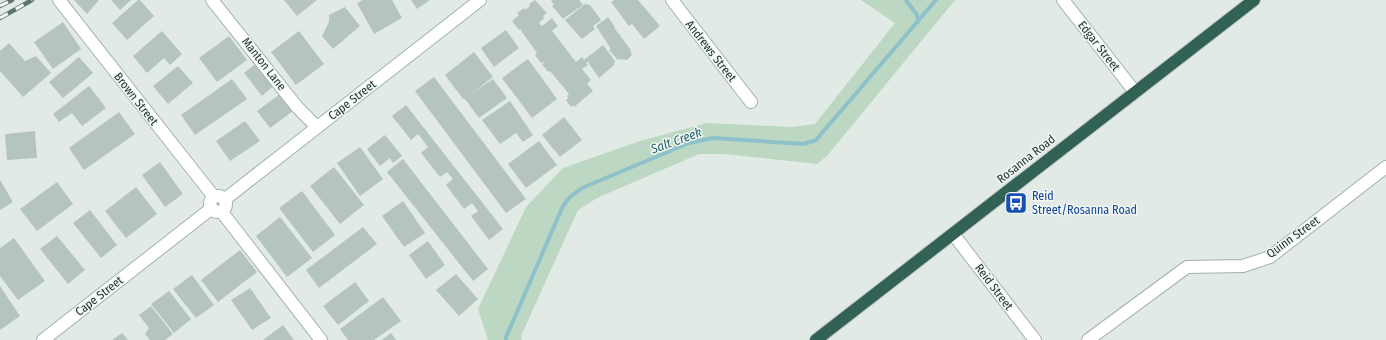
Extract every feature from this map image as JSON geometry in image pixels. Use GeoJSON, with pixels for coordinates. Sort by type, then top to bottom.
{"type":"FeatureCollection","features":[{"type":"Feature","properties":{"kind":"highway","name":"Rosanna Road"},"geometry":{"type":"LineString","coordinates":[[816,340],[1254,0]]}},
{"type":"Feature","properties":{"kind":"street","name":"Cape Street"},"geometry":{"type":"LineString","coordinates":[[43,340],[480,0]]}},
{"type":"Feature","properties":{"kind":"street","name":"Andrews Street"},"geometry":{"type":"LineString","coordinates":[[672,0],[751,102]]}},
{"type":"Feature","properties":{"kind":"street","name":"Edgar Street"},"geometry":{"type":"LineString","coordinates":[[1063,0],[1135,92]]}},
{"type":"Feature","properties":{"kind":"street","name":"Manton Lane"},"geometry":{"type":"LineString","coordinates":[[219,3],[297,107],[317,127]]}},
{"type":"Feature","properties":{"kind":"street","name":"Brown Street"},"geometry":{"type":"LineString","coordinates":[[62,4],[218,204],[321,340]]}},
{"type":"Feature","properties":{"kind":"street","name":"Quinn Street"},"geometry":{"type":"LineString","coordinates":[[1088,340],[1187,267],[1243,266],[1270,257],[1386,167]]}},
{"type":"Feature","properties":{"kind":"street","name":"Reid Street"},"geometry":{"type":"LineString","coordinates":[[953,234],[1035,340]]}},
{"type":"Feature","properties":{"kind":"green space"},"geometry":{"type":"Polygon","coordinates":[[[861,0],[955,0],[827,156],[817,164],[724,154],[699,154],[597,198],[578,210],[521,336],[522,340],[488,340],[478,309],[526,207],[563,168],[640,141],[707,123],[792,127],[815,124],[895,23],[861,0]]]}},
{"type":"Feature","properties":{"kind":"building"},"geometry":{"type":"Polygon","coordinates":[[[74,0],[99,0],[87,14],[74,0]]]}},
{"type":"Feature","properties":{"kind":"building"},"geometry":{"type":"Polygon","coordinates":[[[111,0],[131,0],[120,10],[111,0]]]}},
{"type":"Feature","properties":{"kind":"building"},"geometry":{"type":"Polygon","coordinates":[[[138,0],[140,0],[154,16],[127,40],[112,23],[138,0]]]}},
{"type":"Feature","properties":{"kind":"building"},"geometry":{"type":"Polygon","coordinates":[[[284,0],[317,0],[297,16],[284,0]]]}},
{"type":"Feature","properties":{"kind":"building"},"geometry":{"type":"Polygon","coordinates":[[[363,0],[392,0],[402,18],[374,34],[357,3],[363,0]]]}},
{"type":"Feature","properties":{"kind":"building"},"geometry":{"type":"Polygon","coordinates":[[[411,0],[430,0],[417,9],[411,0]]]}},
{"type":"Feature","properties":{"kind":"building"},"geometry":{"type":"Polygon","coordinates":[[[535,0],[547,13],[543,16],[544,18],[539,23],[542,26],[552,18],[558,26],[552,31],[576,62],[582,57],[584,60],[603,45],[615,61],[614,65],[599,78],[588,62],[586,63],[588,65],[582,69],[591,80],[587,84],[593,91],[574,107],[573,105],[571,107],[566,100],[569,94],[550,71],[548,72],[542,64],[544,63],[541,63],[535,55],[537,53],[520,29],[519,30],[512,21],[519,15],[517,13],[524,8],[525,10],[530,6],[529,4],[535,0]]]}},
{"type":"Feature","properties":{"kind":"building"},"geometry":{"type":"Polygon","coordinates":[[[551,0],[579,0],[583,5],[563,19],[552,6],[554,5],[551,0]]]}},
{"type":"Feature","properties":{"kind":"building"},"geometry":{"type":"Polygon","coordinates":[[[614,0],[638,0],[660,26],[644,39],[632,24],[629,26],[611,2],[614,0]]]}},
{"type":"Feature","properties":{"kind":"building"},"geometry":{"type":"Polygon","coordinates":[[[585,4],[590,5],[601,20],[593,26],[595,29],[582,39],[565,20],[585,4]]]}},
{"type":"Feature","properties":{"kind":"building"},"geometry":{"type":"Polygon","coordinates":[[[345,7],[360,26],[333,49],[322,36],[329,22],[329,15],[345,7]]]}},
{"type":"Feature","properties":{"kind":"building"},"geometry":{"type":"Polygon","coordinates":[[[608,17],[631,50],[632,55],[627,60],[618,60],[609,50],[611,49],[596,26],[608,17]]]}},
{"type":"Feature","properties":{"kind":"building"},"geometry":{"type":"Polygon","coordinates":[[[63,22],[81,49],[53,69],[34,42],[63,22]]]}},
{"type":"Feature","properties":{"kind":"building"},"geometry":{"type":"Polygon","coordinates":[[[506,30],[519,48],[494,67],[481,48],[506,30]]]}},
{"type":"Feature","properties":{"kind":"building"},"geometry":{"type":"Polygon","coordinates":[[[162,31],[182,54],[170,65],[164,58],[147,73],[133,56],[162,31]]]}},
{"type":"Feature","properties":{"kind":"building"},"geometry":{"type":"Polygon","coordinates":[[[299,31],[324,64],[296,85],[271,52],[299,31]]]}},
{"type":"Feature","properties":{"kind":"building"},"geometry":{"type":"Polygon","coordinates":[[[229,36],[247,60],[217,82],[199,58],[229,36]]]}},
{"type":"Feature","properties":{"kind":"building"},"geometry":{"type":"Polygon","coordinates":[[[9,43],[25,61],[36,56],[51,73],[23,97],[0,71],[0,51],[9,43]]]}},
{"type":"Feature","properties":{"kind":"building"},"geometry":{"type":"Polygon","coordinates":[[[474,52],[493,77],[471,94],[493,79],[507,98],[479,118],[445,75],[474,52]]]}},
{"type":"Feature","properties":{"kind":"building"},"geometry":{"type":"Polygon","coordinates":[[[79,57],[93,73],[63,98],[49,82],[79,57]]]}},
{"type":"Feature","properties":{"kind":"building"},"geometry":{"type":"Polygon","coordinates":[[[528,59],[557,99],[532,118],[502,78],[528,59]]]}},
{"type":"Feature","properties":{"kind":"building"},"geometry":{"type":"Polygon","coordinates":[[[258,62],[276,84],[262,96],[244,73],[258,62]]]}},
{"type":"Feature","properties":{"kind":"building"},"geometry":{"type":"Polygon","coordinates":[[[178,66],[193,83],[168,104],[153,86],[178,66]]]}},
{"type":"Feature","properties":{"kind":"building"},"geometry":{"type":"Polygon","coordinates":[[[434,77],[526,199],[506,213],[415,91],[434,77]]]}},
{"type":"Feature","properties":{"kind":"building"},"geometry":{"type":"Polygon","coordinates":[[[232,79],[247,99],[195,135],[181,115],[232,79]]]}},
{"type":"Feature","properties":{"kind":"building"},"geometry":{"type":"Polygon","coordinates":[[[89,86],[106,108],[82,126],[72,113],[59,122],[53,114],[89,86]]]}},
{"type":"Feature","properties":{"kind":"building"},"geometry":{"type":"Polygon","coordinates":[[[280,94],[293,111],[270,128],[257,111],[280,94]]]}},
{"type":"Feature","properties":{"kind":"building"},"geometry":{"type":"Polygon","coordinates":[[[510,101],[533,135],[523,142],[516,133],[500,144],[482,120],[510,101]]]}},
{"type":"Feature","properties":{"kind":"building"},"geometry":{"type":"Polygon","coordinates":[[[406,105],[503,229],[489,240],[471,216],[478,211],[472,203],[464,209],[446,185],[453,179],[447,172],[440,177],[421,153],[428,147],[418,134],[411,140],[392,116],[406,105]]]}},
{"type":"Feature","properties":{"kind":"building"},"geometry":{"type":"Polygon","coordinates":[[[119,112],[135,134],[84,170],[69,148],[119,112]]]}},
{"type":"Feature","properties":{"kind":"building"},"geometry":{"type":"Polygon","coordinates":[[[564,117],[582,140],[560,157],[542,135],[564,117]]]}},
{"type":"Feature","properties":{"kind":"building"},"geometry":{"type":"Polygon","coordinates":[[[245,121],[260,141],[230,161],[216,141],[245,121]]]}},
{"type":"Feature","properties":{"kind":"building"},"geometry":{"type":"Polygon","coordinates":[[[35,131],[37,158],[7,160],[5,134],[35,131]]]}},
{"type":"Feature","properties":{"kind":"building"},"geometry":{"type":"Polygon","coordinates":[[[385,135],[402,156],[393,163],[390,158],[380,166],[367,149],[385,135]]]}},
{"type":"Feature","properties":{"kind":"building"},"geometry":{"type":"Polygon","coordinates":[[[539,141],[557,165],[526,188],[508,164],[539,141]]]}},
{"type":"Feature","properties":{"kind":"building"},"geometry":{"type":"Polygon","coordinates":[[[360,147],[383,179],[360,196],[337,163],[360,147]]]}},
{"type":"Feature","properties":{"kind":"building"},"geometry":{"type":"Polygon","coordinates":[[[403,159],[488,269],[473,281],[387,172],[403,159]]]}},
{"type":"Feature","properties":{"kind":"building"},"geometry":{"type":"Polygon","coordinates":[[[160,162],[183,194],[165,207],[142,175],[160,162]]]}},
{"type":"Feature","properties":{"kind":"building"},"geometry":{"type":"Polygon","coordinates":[[[334,167],[364,205],[340,224],[310,186],[334,167]]]}},
{"type":"Feature","properties":{"kind":"building"},"geometry":{"type":"Polygon","coordinates":[[[0,180],[13,202],[0,210],[0,180]]]}},
{"type":"Feature","properties":{"kind":"building"},"geometry":{"type":"Polygon","coordinates":[[[57,182],[73,204],[37,231],[20,209],[57,182]]]}},
{"type":"Feature","properties":{"kind":"building"},"geometry":{"type":"Polygon","coordinates":[[[136,187],[157,214],[126,238],[105,211],[136,187]]]}},
{"type":"Feature","properties":{"kind":"building"},"geometry":{"type":"Polygon","coordinates":[[[302,191],[335,235],[313,252],[279,208],[302,191]]]}},
{"type":"Feature","properties":{"kind":"building"},"geometry":{"type":"Polygon","coordinates":[[[403,201],[425,233],[404,247],[382,216],[403,201]]]}},
{"type":"Feature","properties":{"kind":"building"},"geometry":{"type":"Polygon","coordinates":[[[90,210],[117,245],[101,258],[73,223],[90,210]]]}},
{"type":"Feature","properties":{"kind":"building"},"geometry":{"type":"Polygon","coordinates":[[[280,217],[312,258],[287,277],[256,236],[280,217]]]}},
{"type":"Feature","properties":{"kind":"building"},"geometry":{"type":"Polygon","coordinates":[[[363,227],[377,244],[319,288],[306,270],[363,227]]]}},
{"type":"Feature","properties":{"kind":"building"},"geometry":{"type":"Polygon","coordinates":[[[57,236],[85,270],[68,284],[40,249],[57,236]]]}},
{"type":"Feature","properties":{"kind":"building"},"geometry":{"type":"Polygon","coordinates":[[[14,238],[45,281],[18,300],[0,276],[0,248],[14,238]]]}},
{"type":"Feature","properties":{"kind":"building"},"geometry":{"type":"Polygon","coordinates":[[[428,241],[445,265],[426,279],[409,255],[428,241]]]}},
{"type":"Feature","properties":{"kind":"building"},"geometry":{"type":"Polygon","coordinates":[[[240,250],[257,272],[218,302],[201,280],[240,250]]]}},
{"type":"Feature","properties":{"kind":"building"},"geometry":{"type":"Polygon","coordinates":[[[456,274],[478,299],[459,316],[436,290],[456,274]]]}},
{"type":"Feature","properties":{"kind":"building"},"geometry":{"type":"Polygon","coordinates":[[[192,275],[214,305],[196,318],[173,289],[192,275]]]}},
{"type":"Feature","properties":{"kind":"building"},"geometry":{"type":"Polygon","coordinates":[[[355,282],[369,301],[338,325],[323,306],[355,282]]]}},
{"type":"Feature","properties":{"kind":"building"},"geometry":{"type":"Polygon","coordinates":[[[0,286],[20,316],[0,330],[0,286]]]}},
{"type":"Feature","properties":{"kind":"building"},"geometry":{"type":"Polygon","coordinates":[[[250,288],[271,318],[252,330],[231,300],[250,288]]]}},
{"type":"Feature","properties":{"kind":"building"},"geometry":{"type":"Polygon","coordinates":[[[169,291],[191,319],[174,333],[151,304],[169,291]]]}},
{"type":"Feature","properties":{"kind":"building"},"geometry":{"type":"Polygon","coordinates":[[[383,297],[401,321],[374,340],[348,340],[340,329],[383,297]]]}},
{"type":"Feature","properties":{"kind":"building"},"geometry":{"type":"Polygon","coordinates":[[[151,306],[173,334],[165,340],[150,340],[145,334],[149,328],[139,315],[151,306]]]}},
{"type":"Feature","properties":{"kind":"building"},"geometry":{"type":"Polygon","coordinates":[[[283,325],[294,340],[263,340],[283,325]]]}},
{"type":"Feature","properties":{"kind":"building"},"geometry":{"type":"Polygon","coordinates":[[[122,333],[128,340],[112,340],[122,333]]]}},
{"type":"Feature","properties":{"kind":"building"},"geometry":{"type":"Polygon","coordinates":[[[391,333],[396,340],[382,340],[391,333]]]}},
{"type":"Feature","properties":{"kind":"waterway"},"geometry":{"type":"LineString","coordinates":[[906,0],[917,15],[918,22]]}},
{"type":"Feature","properties":{"kind":"waterway","name":"Salt Creek"},"geometry":{"type":"LineString","coordinates":[[506,340],[563,206],[570,197],[582,188],[689,143],[713,138],[804,144],[816,140],[936,0]]}},
{"type":"Feature","properties":{"kind":"railway"},"geometry":{"type":"LineString","coordinates":[[0,6],[12,0]]}},
{"type":"Feature","properties":{"kind":"railway"},"geometry":{"type":"LineString","coordinates":[[0,18],[32,0]]}},
{"type":"Feature","properties":{"kind":"place","name":"Reid Street/Rosanna Road"},"geometry":{"type":"Point","coordinates":[1016,203]}}]}
